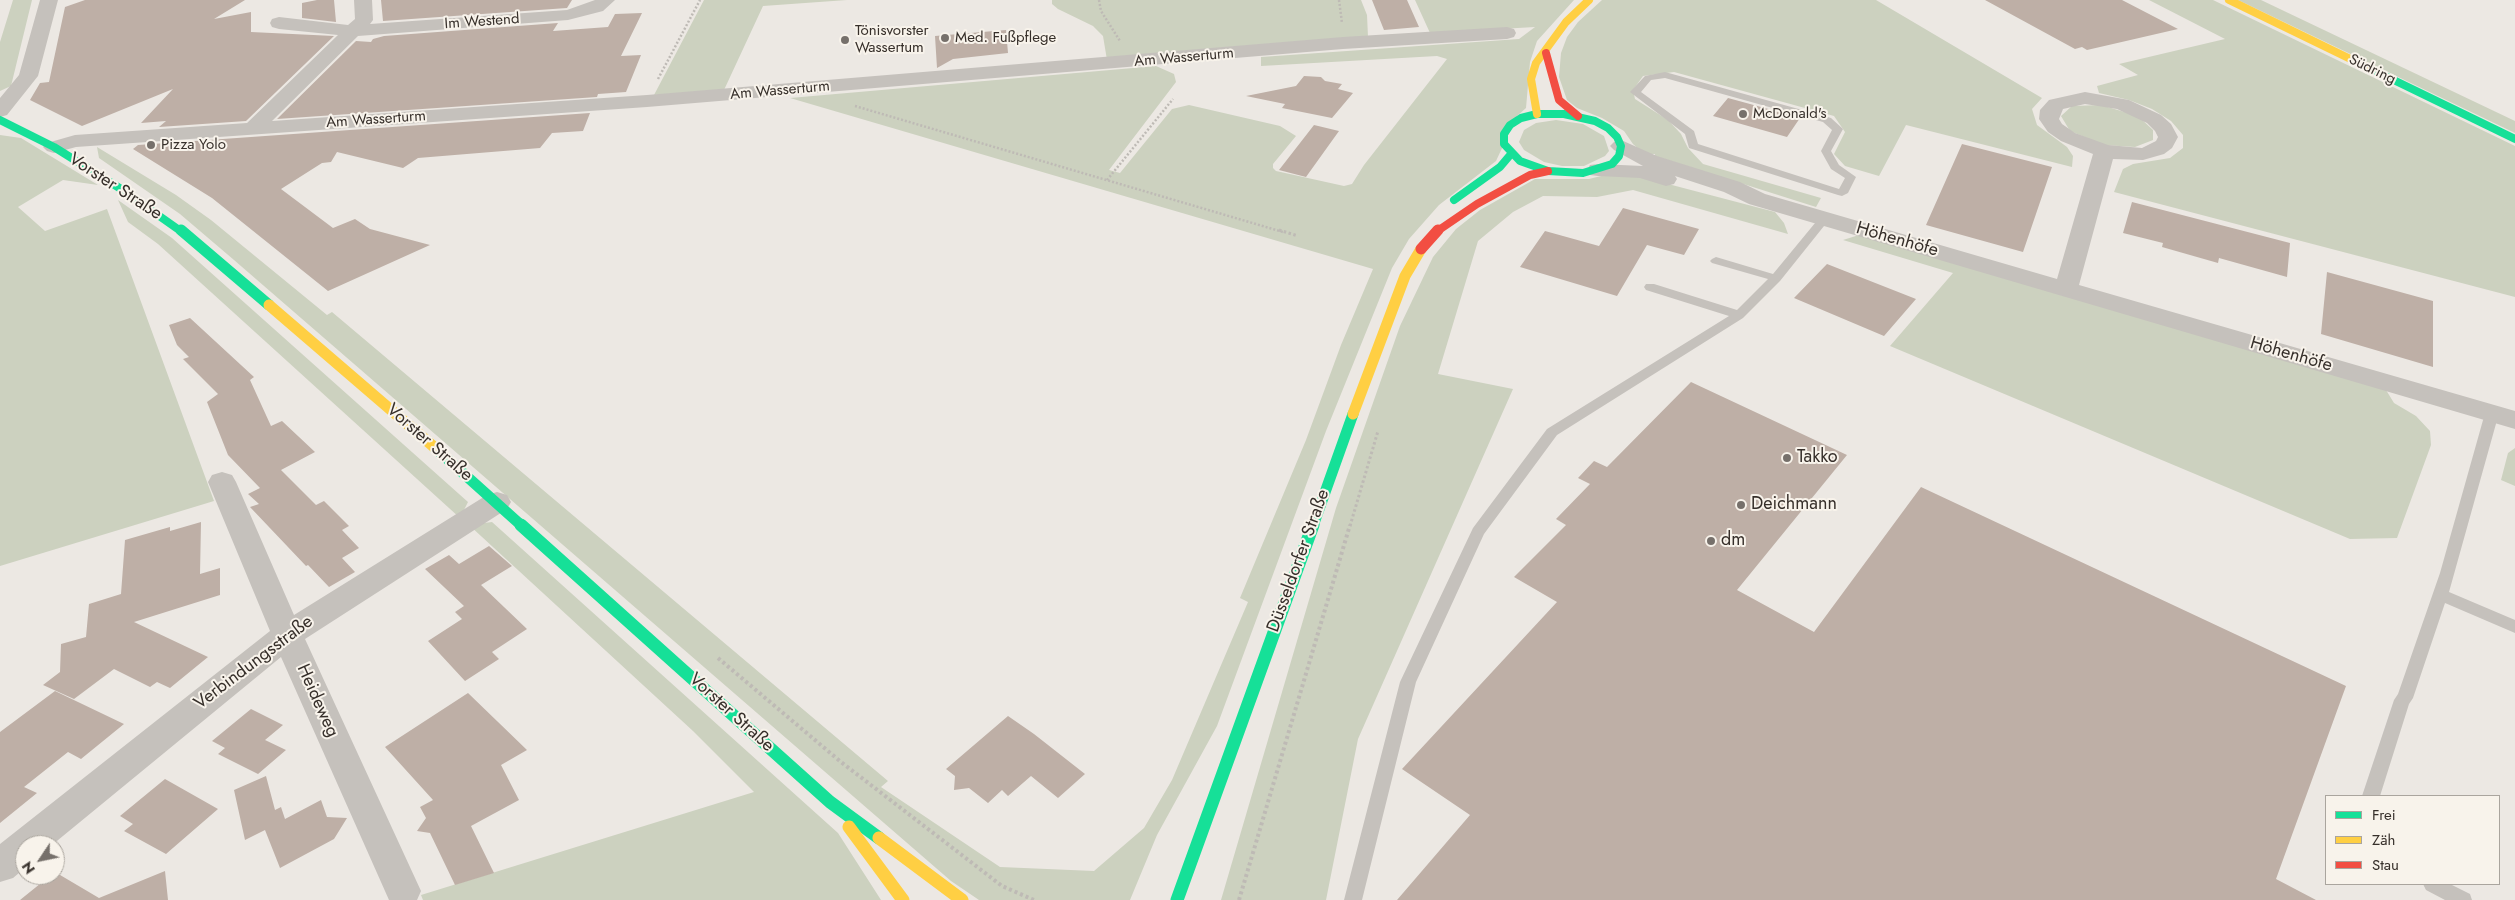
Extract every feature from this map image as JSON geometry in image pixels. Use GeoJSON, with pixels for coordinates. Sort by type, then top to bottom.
{"type":"FeatureCollection","features":[{"type":"Feature","properties":{"kind":"main road"},"geometry":{"type":"LineString","coordinates":[[1537,114],[1531,78],[1536,63],[1546,53],[1566,22],[1589,0]]}},
{"type":"Feature","properties":{"kind":"main road","name":"Südring"},"geometry":{"type":"LineString","coordinates":[[2229,0],[2515,139]]}},
{"type":"Feature","properties":{"kind":"main road"},"geometry":{"type":"LineString","coordinates":[[1546,53],[1559,100],[1578,116],[1608,128],[1617,137],[1621,146],[1619,156],[1612,164],[1598,170],[1566,174],[1533,167],[1511,154],[1504,144],[1504,134],[1516,122],[1537,114],[1578,116]]}},
{"type":"Feature","properties":{"kind":"main road","name":"Vorster Straße"},"geometry":{"type":"LineString","coordinates":[[0,120],[54,147],[121,188],[183,232],[497,502],[830,802],[962,900]]}},
{"type":"Feature","properties":{"kind":"main road","name":"Düsseldorfer Straße"},"geometry":{"type":"LineString","coordinates":[[1437,231],[1448,204],[1500,167],[1511,154]]}},
{"type":"Feature","properties":{"kind":"main road","name":"Düsseldorfer Straße"},"geometry":{"type":"LineString","coordinates":[[1177,900],[1323,493],[1405,276],[1418,252],[1437,231],[1478,204],[1530,175],[1548,171]]}},
{"type":"Feature","properties":{"kind":"main road","name":"Vorster Straße"},"geometry":{"type":"LineString","coordinates":[[830,802],[903,900]]}},
{"type":"Feature","properties":{"kind":"street"},"geometry":{"type":"LineString","coordinates":[[252,129],[364,20],[363,0]]}},
{"type":"Feature","properties":{"kind":"street","name":"Im Westend"},"geometry":{"type":"LineString","coordinates":[[278,24],[354,31],[573,14],[598,7],[606,0]]}},
{"type":"Feature","properties":{"kind":"street"},"geometry":{"type":"LineString","coordinates":[[0,111],[28,76],[52,1]]}},
{"type":"Feature","properties":{"kind":"street","name":"Am Wasserturm"},"geometry":{"type":"LineString","coordinates":[[54,147],[75,141],[647,101],[1125,63],[1344,43],[1507,33]]}},
{"type":"Feature","properties":{"kind":"street"},"geometry":{"type":"LineString","coordinates":[[2077,99],[2102,100],[2122,104],[2154,119],[2164,128],[2168,137],[2165,144],[2156,150],[2142,154],[2104,151],[2076,141],[2055,128],[2049,119],[2050,110],[2056,104],[2077,99]]}},
{"type":"Feature","properties":{"kind":"street","name":"Höhenhöfe"},"geometry":{"type":"LineString","coordinates":[[1621,146],[1649,161],[1732,187],[1757,199]]}},
{"type":"Feature","properties":{"kind":"street"},"geometry":{"type":"LineString","coordinates":[[2066,289],[2104,151]]}},
{"type":"Feature","properties":{"kind":"street","name":"Höhenhöfe"},"geometry":{"type":"LineString","coordinates":[[1598,170],[1641,172],[1728,195],[1757,199],[2515,420]]}},
{"type":"Feature","properties":{"kind":"street","name":"Heideweg"},"geometry":{"type":"LineString","coordinates":[[222,482],[287,635],[404,891]]}},
{"type":"Feature","properties":{"kind":"street","name":"Verbindungsstraße"},"geometry":{"type":"LineString","coordinates":[[40,835],[287,635],[497,502]]}},
{"type":"Feature","properties":{"kind":"street","name":"Verbindungsstraße"},"geometry":{"type":"LineString","coordinates":[[0,866],[15,854]]}},
{"type":"Feature","properties":{"kind":"lane"},"geometry":{"type":"LineString","coordinates":[[1665,75],[1827,120],[1838,129],[1826,151],[1836,167],[1851,177],[1842,192],[1693,146],[1690,133],[1635,92],[1648,78],[1665,75]]}},
{"type":"Feature","properties":{"kind":"lane"},"geometry":{"type":"LineString","coordinates":[[1353,900],[1408,682],[1478,532],[1552,432],[1739,314],[1776,278],[1824,219]]}},
{"type":"Feature","properties":{"kind":"lane"},"geometry":{"type":"LineString","coordinates":[[1716,261],[1776,278]]}},
{"type":"Feature","properties":{"kind":"lane"},"geometry":{"type":"LineString","coordinates":[[1650,286],[1739,314]]}},
{"type":"Feature","properties":{"kind":"lane"},"geometry":{"type":"LineString","coordinates":[[2371,795],[2402,700],[2405,698],[2440,594],[2492,413]]}},
{"type":"Feature","properties":{"kind":"lane"},"geometry":{"type":"LineString","coordinates":[[2440,594],[2515,627]]}},
{"type":"Feature","properties":{"kind":"lane"},"geometry":{"type":"LineString","coordinates":[[2434,885],[2462,900]]}},
{"type":"Feature","properties":{"kind":"path"},"geometry":{"type":"LineString","coordinates":[[647,101],[700,0]]}},
{"type":"Feature","properties":{"kind":"path"},"geometry":{"type":"LineString","coordinates":[[1099,0],[1102,11],[1116,30],[1122,44],[1125,63]]}},
{"type":"Feature","properties":{"kind":"path"},"geometry":{"type":"LineString","coordinates":[[1107,180],[1173,99]]}},
{"type":"Feature","properties":{"kind":"path"},"geometry":{"type":"LineString","coordinates":[[855,106],[1298,236]]}},
{"type":"Feature","properties":{"kind":"path"},"geometry":{"type":"LineString","coordinates":[[1239,900],[1381,422]]}},
{"type":"Feature","properties":{"kind":"green space"},"geometry":{"type":"Polygon","coordinates":[[[13,0],[32,0],[11,86],[0,91],[0,42],[13,0]]]}},
{"type":"Feature","properties":{"kind":"green space"},"geometry":{"type":"Polygon","coordinates":[[[704,0],[847,0],[763,6],[724,90],[654,95],[704,0]]]}},
{"type":"Feature","properties":{"kind":"green space"},"geometry":{"type":"Polygon","coordinates":[[[1052,0],[1361,0],[1367,15],[1368,37],[1107,60],[1103,36],[1093,26],[1058,9],[1052,4],[1052,0]]]}},
{"type":"Feature","properties":{"kind":"green space"},"geometry":{"type":"Polygon","coordinates":[[[1415,0],[1574,0],[1537,41],[1530,62],[1526,108],[1517,116],[1496,161],[1439,205],[1409,239],[1392,268],[1326,431],[1217,726],[1157,835],[1130,900],[979,900],[951,881],[180,214],[99,158],[97,147],[176,195],[211,220],[327,315],[332,312],[888,781],[881,787],[1000,867],[1094,871],[1144,828],[1172,780],[1248,602],[1240,598],[1306,440],[1341,345],[1373,269],[790,98],[1156,66],[1174,74],[1176,82],[1109,170],[1120,173],[1172,109],[1189,105],[1280,126],[1296,136],[1273,164],[1273,168],[1276,171],[1344,186],[1352,184],[1364,165],[1447,59],[1437,56],[1261,66],[1261,57],[1519,39],[1535,27],[1430,33],[1415,0]]]}},
{"type":"Feature","properties":{"kind":"green space"},"geometry":{"type":"Polygon","coordinates":[[[1602,0],[1876,0],[2042,98],[2032,109],[2037,125],[2067,147],[2073,156],[2072,167],[1906,125],[1879,176],[1845,166],[1834,154],[1845,132],[1834,116],[1674,72],[1643,76],[1633,90],[1635,99],[1668,120],[1681,134],[1688,148],[1703,164],[1821,198],[1816,207],[1655,156],[1655,154],[1644,154],[1633,144],[1624,131],[1602,118],[1577,108],[1567,100],[1559,77],[1561,53],[1567,37],[1578,22],[1602,0]]]}},
{"type":"Feature","properties":{"kind":"green space"},"geometry":{"type":"Polygon","coordinates":[[[2149,0],[2213,0],[2515,146],[2515,297],[2114,192],[2123,169],[2133,164],[2170,158],[2183,148],[2183,135],[2171,121],[2152,109],[2129,100],[2099,93],[2097,86],[2138,75],[2119,64],[2225,39],[2149,0]]]}},
{"type":"Feature","properties":{"kind":"green space"},"geometry":{"type":"Polygon","coordinates":[[[2238,0],[2261,0],[2515,121],[2515,133],[2238,0]]]}},
{"type":"Feature","properties":{"kind":"green space"},"geometry":{"type":"Polygon","coordinates":[[[2101,105],[2138,116],[2153,130],[2153,140],[2135,147],[2104,145],[2070,131],[2061,116],[2072,106],[2101,105]]]}},
{"type":"Feature","properties":{"kind":"green space"},"geometry":{"type":"Polygon","coordinates":[[[1556,120],[1583,124],[1604,136],[1609,151],[1605,156],[1584,166],[1562,166],[1544,162],[1524,150],[1519,142],[1524,130],[1536,123],[1556,120]]]}},
{"type":"Feature","properties":{"kind":"green space"},"geometry":{"type":"Polygon","coordinates":[[[0,135],[21,138],[98,185],[63,180],[18,207],[45,231],[107,209],[214,501],[0,566],[0,135]]]}},
{"type":"Feature","properties":{"kind":"green space"},"geometry":{"type":"Polygon","coordinates":[[[1605,175],[1629,175],[1649,179],[1775,212],[1784,223],[1788,234],[1633,190],[1597,197],[1543,196],[1513,212],[1478,241],[1438,374],[1513,389],[1358,739],[1326,900],[1221,900],[1336,508],[1400,326],[1433,257],[1456,229],[1480,210],[1535,179],[1589,179],[1605,175]]]}},
{"type":"Feature","properties":{"kind":"green space"},"geometry":{"type":"Polygon","coordinates":[[[118,200],[172,238],[468,502],[460,518],[158,244],[128,222],[118,200]]]}},
{"type":"Feature","properties":{"kind":"green space"},"geometry":{"type":"Polygon","coordinates":[[[1859,235],[2386,390],[2394,403],[2416,416],[2430,431],[2431,445],[2397,538],[2350,539],[1890,346],[1953,273],[1843,240],[1859,235]]]}},
{"type":"Feature","properties":{"kind":"green space"},"geometry":{"type":"Polygon","coordinates":[[[2515,448],[2515,486],[2501,480],[2508,453],[2515,448]]]}},
{"type":"Feature","properties":{"kind":"green space"},"geometry":{"type":"Polygon","coordinates":[[[492,522],[838,833],[881,900],[423,900],[421,895],[754,792],[693,731],[469,525],[492,522]]]}},
{"type":"Feature","properties":{"kind":"building"},"geometry":{"type":"Polygon","coordinates":[[[85,0],[245,0],[214,19],[251,12],[251,32],[334,36],[246,121],[159,127],[166,121],[141,123],[173,89],[82,126],[30,100],[40,83],[49,82],[65,7],[85,0]]]}},
{"type":"Feature","properties":{"kind":"building"},"geometry":{"type":"Polygon","coordinates":[[[317,0],[334,0],[336,22],[302,18],[302,3],[317,0]]]}},
{"type":"Feature","properties":{"kind":"building"},"geometry":{"type":"Polygon","coordinates":[[[381,0],[572,0],[567,8],[383,21],[381,0]]]}},
{"type":"Feature","properties":{"kind":"building"},"geometry":{"type":"Polygon","coordinates":[[[1372,0],[1407,0],[1419,27],[1384,30],[1372,0]]]}},
{"type":"Feature","properties":{"kind":"building"},"geometry":{"type":"Polygon","coordinates":[[[1985,0],[2122,0],[2178,29],[2087,50],[2082,47],[2075,49],[1985,0]]]}},
{"type":"Feature","properties":{"kind":"building"},"geometry":{"type":"Polygon","coordinates":[[[642,13],[621,56],[641,55],[626,92],[598,94],[597,97],[277,119],[356,41],[371,42],[373,39],[384,36],[558,23],[553,31],[608,27],[615,14],[642,13]]]}},
{"type":"Feature","properties":{"kind":"building"},"geometry":{"type":"Polygon","coordinates":[[[1006,30],[1008,53],[953,59],[937,68],[935,36],[1006,30]]]}},
{"type":"Feature","properties":{"kind":"building"},"geometry":{"type":"Polygon","coordinates":[[[1304,76],[1321,77],[1325,81],[1342,84],[1338,89],[1353,93],[1332,118],[1282,108],[1285,104],[1246,96],[1296,86],[1304,76]]]}},
{"type":"Feature","properties":{"kind":"building"},"geometry":{"type":"Polygon","coordinates":[[[1728,98],[1800,118],[1787,137],[1713,116],[1728,98]]]}},
{"type":"Feature","properties":{"kind":"building"},"geometry":{"type":"Polygon","coordinates":[[[590,113],[583,131],[552,133],[540,148],[418,158],[403,168],[337,152],[331,162],[322,163],[281,189],[333,228],[355,219],[370,229],[430,245],[328,291],[212,198],[133,149],[138,145],[590,113]]]}},
{"type":"Feature","properties":{"kind":"building"},"geometry":{"type":"Polygon","coordinates":[[[1314,125],[1339,131],[1306,177],[1279,170],[1314,125]]]}},
{"type":"Feature","properties":{"kind":"building"},"geometry":{"type":"Polygon","coordinates":[[[1962,144],[2052,167],[2023,252],[1926,225],[1962,144]]]}},
{"type":"Feature","properties":{"kind":"building"},"geometry":{"type":"Polygon","coordinates":[[[2132,202],[2290,243],[2287,277],[2219,258],[2218,263],[2162,247],[2163,243],[2123,233],[2132,202]]]}},
{"type":"Feature","properties":{"kind":"building"},"geometry":{"type":"Polygon","coordinates":[[[1623,208],[1699,229],[1684,255],[1647,245],[1617,296],[1520,267],[1545,231],[1599,246],[1623,208]]]}},
{"type":"Feature","properties":{"kind":"building"},"geometry":{"type":"Polygon","coordinates":[[[1827,264],[1916,299],[1884,336],[1794,298],[1827,264]]]}},
{"type":"Feature","properties":{"kind":"building"},"geometry":{"type":"Polygon","coordinates":[[[2327,272],[2433,301],[2433,367],[2321,334],[2327,272]]]}},
{"type":"Feature","properties":{"kind":"building"},"geometry":{"type":"Polygon","coordinates":[[[190,318],[254,377],[250,380],[271,426],[282,421],[315,452],[281,470],[316,505],[324,501],[349,526],[342,530],[359,548],[342,558],[355,572],[329,587],[308,565],[306,566],[250,507],[259,504],[248,494],[260,488],[228,455],[207,402],[218,394],[183,359],[189,357],[177,345],[169,325],[190,318]]]}},
{"type":"Feature","properties":{"kind":"building"},"geometry":{"type":"Polygon","coordinates":[[[1691,382],[1847,455],[1737,590],[1814,632],[1921,487],[2346,686],[2276,879],[2316,900],[1397,900],[1470,815],[1402,769],[1557,602],[1514,577],[1566,525],[1556,519],[1590,484],[1578,478],[1594,461],[1607,467],[1691,382]]]}},
{"type":"Feature","properties":{"kind":"building"},"geometry":{"type":"Polygon","coordinates":[[[201,522],[200,574],[220,568],[220,595],[134,622],[208,657],[170,688],[157,682],[150,687],[114,669],[74,699],[43,685],[60,672],[61,644],[86,637],[89,604],[121,594],[125,540],[170,527],[170,531],[201,522]]]}},
{"type":"Feature","properties":{"kind":"building"},"geometry":{"type":"Polygon","coordinates":[[[489,546],[512,566],[481,585],[527,629],[492,652],[499,659],[465,681],[428,641],[462,619],[455,612],[464,606],[425,569],[449,555],[459,564],[489,546]]]}},
{"type":"Feature","properties":{"kind":"building"},"geometry":{"type":"Polygon","coordinates":[[[55,691],[124,724],[81,759],[68,752],[24,787],[37,793],[0,823],[0,732],[55,691]]]}},
{"type":"Feature","properties":{"kind":"building"},"geometry":{"type":"Polygon","coordinates":[[[468,693],[527,750],[501,765],[519,800],[471,826],[494,873],[455,885],[430,833],[417,831],[426,818],[420,807],[433,800],[385,747],[468,693]]]}},
{"type":"Feature","properties":{"kind":"building"},"geometry":{"type":"Polygon","coordinates":[[[251,709],[283,725],[265,740],[286,750],[258,774],[218,754],[225,748],[212,741],[251,709]]]}},
{"type":"Feature","properties":{"kind":"building"},"geometry":{"type":"Polygon","coordinates":[[[1008,716],[1085,774],[1058,798],[1031,776],[1008,796],[1002,790],[988,803],[969,788],[954,790],[955,776],[946,769],[1008,716]]]}},
{"type":"Feature","properties":{"kind":"building"},"geometry":{"type":"Polygon","coordinates":[[[266,776],[275,810],[281,807],[285,819],[321,800],[327,817],[347,818],[334,839],[280,868],[265,830],[245,840],[234,790],[266,776]]]}},
{"type":"Feature","properties":{"kind":"building"},"geometry":{"type":"Polygon","coordinates":[[[165,779],[218,809],[166,854],[124,831],[133,824],[120,816],[165,779]]]}},
{"type":"Feature","properties":{"kind":"building"},"geometry":{"type":"Polygon","coordinates":[[[165,871],[168,900],[20,900],[39,885],[65,885],[65,878],[99,898],[165,871]]]}},
{"type":"Feature","properties":{"kind":"traffic: fast"},"geometry":{"type":"LineString","coordinates":[[2371,69],[2515,139]]}},
{"type":"Feature","properties":{"kind":"traffic: fast"},"geometry":{"type":"LineString","coordinates":[[1537,114],[1564,114],[1595,121],[1608,128],[1617,137],[1621,146],[1619,156],[1612,164],[1583,173],[1548,171],[1520,161],[1504,144],[1504,134],[1510,125],[1521,118],[1537,114]]}},
{"type":"Feature","properties":{"kind":"traffic: fast"},"geometry":{"type":"LineString","coordinates":[[0,120],[54,147],[121,189],[183,232],[269,305]]}},
{"type":"Feature","properties":{"kind":"traffic: fast"},"geometry":{"type":"LineString","coordinates":[[1454,200],[1500,167],[1511,154]]}},
{"type":"Feature","properties":{"kind":"traffic: fast"},"geometry":{"type":"LineString","coordinates":[[1177,900],[1353,414]]}},
{"type":"Feature","properties":{"kind":"traffic: fast"},"geometry":{"type":"LineString","coordinates":[[434,447],[830,802],[879,838]]}},
{"type":"Feature","properties":{"kind":"traffic: slow"},"geometry":{"type":"LineString","coordinates":[[1537,114],[1531,79],[1536,63],[1566,22],[1589,0]]}},
{"type":"Feature","properties":{"kind":"traffic: slow"},"geometry":{"type":"LineString","coordinates":[[2229,0],[2371,69]]}},
{"type":"Feature","properties":{"kind":"traffic: slow"},"geometry":{"type":"LineString","coordinates":[[1353,414],[1405,276],[1421,249]]}},
{"type":"Feature","properties":{"kind":"traffic: slow"},"geometry":{"type":"LineString","coordinates":[[269,305],[434,447]]}},
{"type":"Feature","properties":{"kind":"traffic: slow"},"geometry":{"type":"LineString","coordinates":[[849,827],[903,900]]}},
{"type":"Feature","properties":{"kind":"traffic: slow"},"geometry":{"type":"LineString","coordinates":[[879,838],[962,900]]}},
{"type":"Feature","properties":{"kind":"traffic: jam"},"geometry":{"type":"LineString","coordinates":[[1546,53],[1559,100],[1578,116]]}},
{"type":"Feature","properties":{"kind":"traffic: jam"},"geometry":{"type":"LineString","coordinates":[[1421,249],[1437,231],[1477,204],[1530,175],[1548,171]]}},
{"type":"Feature","properties":{"kind":"place","name":"Med. Fußpflege"},"geometry":{"type":"Point","coordinates":[945,38]}},
{"type":"Feature","properties":{"kind":"place","name":"Tönisvorster Wassertum"},"geometry":{"type":"Point","coordinates":[845,40]}},
{"type":"Feature","properties":{"kind":"place","name":"McDonald's"},"geometry":{"type":"Point","coordinates":[1743,114]}},
{"type":"Feature","properties":{"kind":"place","name":"Pizza Yolo"},"geometry":{"type":"Point","coordinates":[151,145]}},
{"type":"Feature","properties":{"kind":"place","name":"Takko"},"geometry":{"type":"Point","coordinates":[1787,458]}},
{"type":"Feature","properties":{"kind":"place","name":"Deichmann"},"geometry":{"type":"Point","coordinates":[1741,505]}},
{"type":"Feature","properties":{"kind":"place","name":"dm"},"geometry":{"type":"Point","coordinates":[1711,541]}}]}
